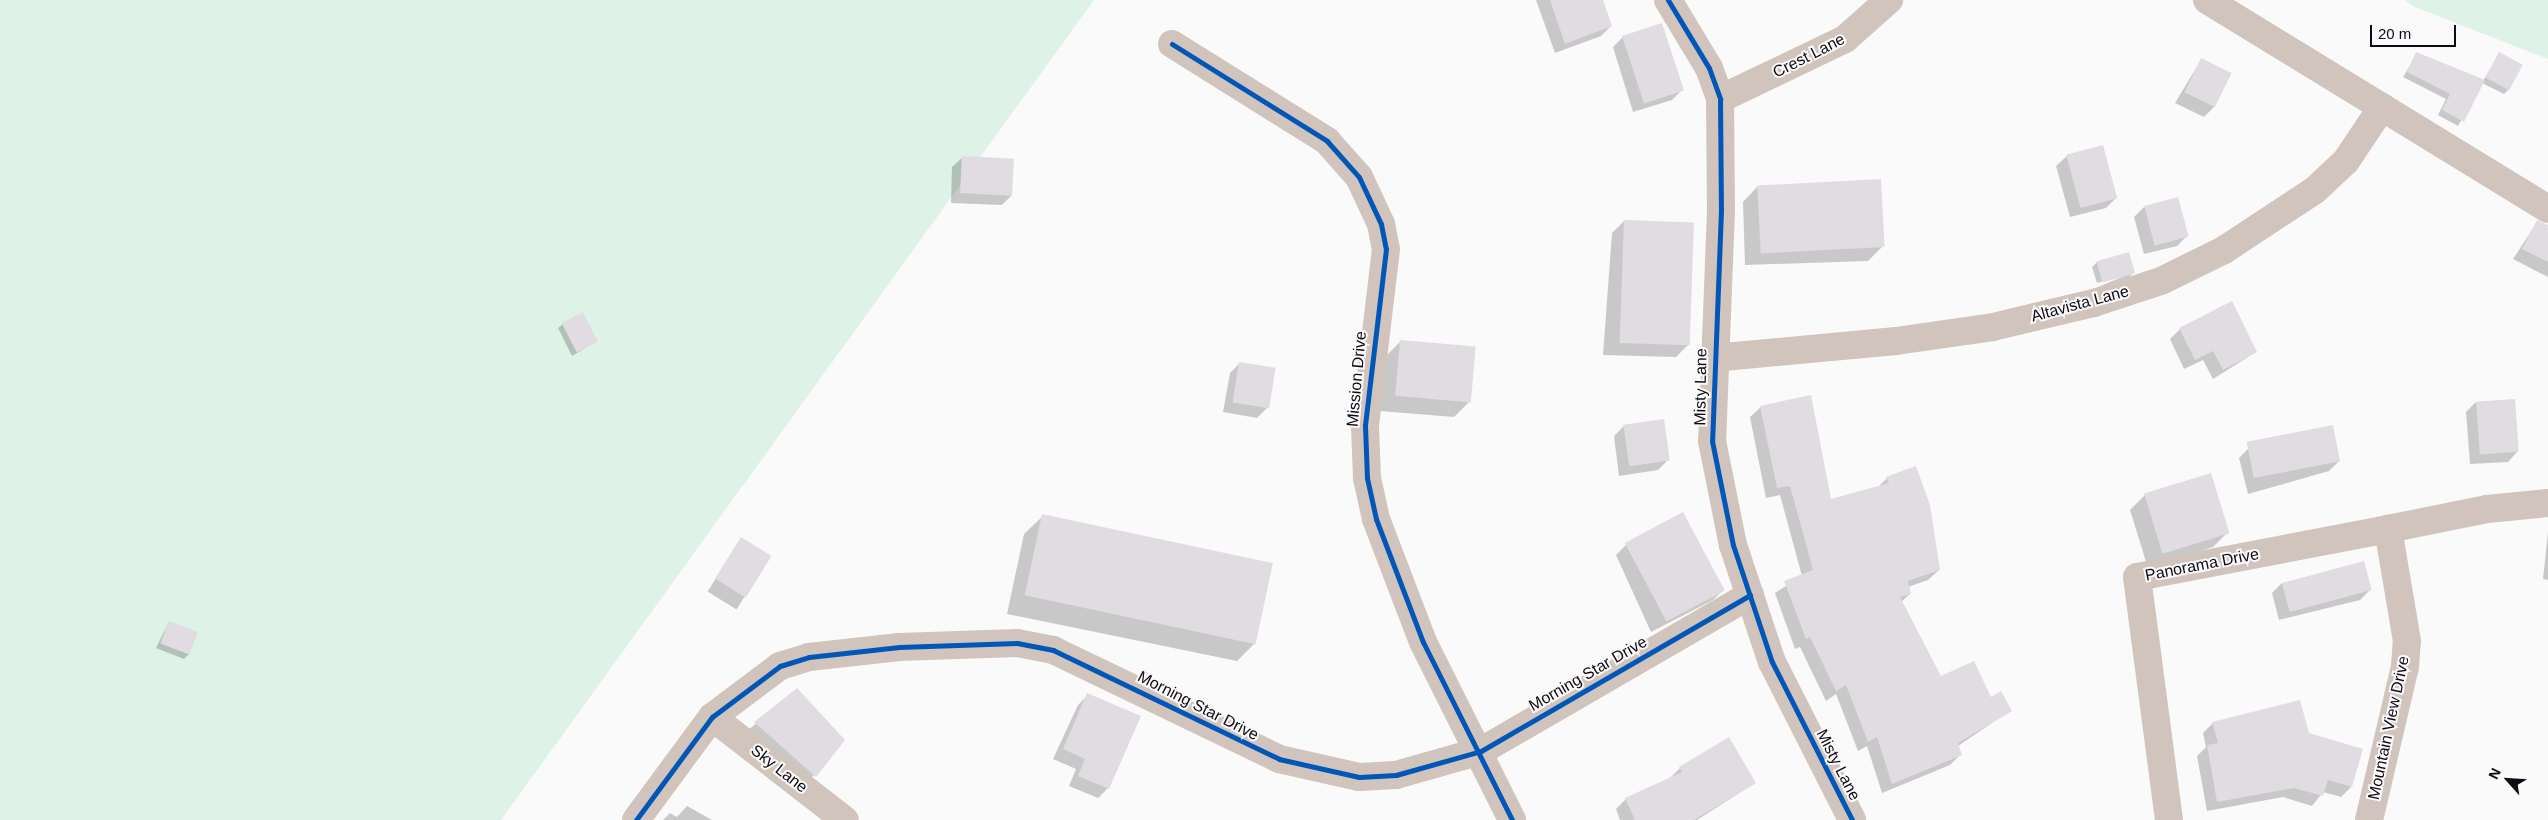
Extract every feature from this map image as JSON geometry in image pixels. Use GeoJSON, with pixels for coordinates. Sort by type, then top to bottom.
{"type":"FeatureCollection","features":[{"type":"Feature","properties":{"kind":"street","name":"Misty Lane"},"geometry":{"type":"LineString","coordinates":[[1668,0],[1709,68],[1720,99],[1721,210],[1713,358],[1712,441],[1733,545],[1772,662],[1852,820]]}},
{"type":"Feature","properties":{"kind":"street","name":"Crest Lane"},"geometry":{"type":"LineString","coordinates":[[1720,99],[1846,39],[1889,0]]}},
{"type":"Feature","properties":{"kind":"street"},"geometry":{"type":"LineString","coordinates":[[2207,0],[2548,209]]}},
{"type":"Feature","properties":{"kind":"street","name":"Mission Drive"},"geometry":{"type":"LineString","coordinates":[[1172,44],[1327,141],[1359,177],[1381,224],[1386,249],[1368,377],[1368,478],[1389,557],[1420,633],[1481,751],[1512,820]]}},
{"type":"Feature","properties":{"kind":"street","name":"Altavista Lane"},"geometry":{"type":"LineString","coordinates":[[1713,358],[1896,341],[1993,327],[2094,303],[2161,281],[2224,250],[2315,190],[2346,161],[2382,107]]}},
{"type":"Feature","properties":{"kind":"street"},"geometry":{"type":"LineString","coordinates":[[2388,529],[2487,509],[2548,503]]}},
{"type":"Feature","properties":{"kind":"street","name":"Panorama Drive"},"geometry":{"type":"LineString","coordinates":[[2169,820],[2137,577],[2388,529]]}},
{"type":"Feature","properties":{"kind":"street","name":"Mountain View Drive"},"geometry":{"type":"LineString","coordinates":[[2369,820],[2405,666],[2407,641],[2388,529]]}},
{"type":"Feature","properties":{"kind":"street","name":"Morning Star Drive"},"geometry":{"type":"LineString","coordinates":[[636,820],[712,717],[780,666],[809,657],[899,647],[1017,643],[1053,650],[1092,666],[1225,737],[1319,770],[1359,777],[1396,775],[1481,751],[1750,595]]}},
{"type":"Feature","properties":{"kind":"street","name":"Sky Lane"},"geometry":{"type":"LineString","coordinates":[[712,717],[845,820]]}},
{"type":"Feature","properties":{"kind":"green space"},"geometry":{"type":"Polygon","coordinates":[[[0,0],[1094,0],[501,820],[0,820],[0,0]]]}},
{"type":"Feature","properties":{"kind":"green space"},"geometry":{"type":"Polygon","coordinates":[[[2405,0],[2548,0],[2548,59],[2415,7],[2405,0]]]}},
{"type":"Feature","properties":{"kind":"building"},"geometry":{"type":"Polygon","coordinates":[[[1550,0],[1603,0],[1612,26],[1565,44],[1550,0]]]}},
{"type":"Feature","properties":{"kind":"building"},"geometry":{"type":"Polygon","coordinates":[[[1662,23],[1684,91],[1644,104],[1622,36],[1662,23]]]}},
{"type":"Feature","properties":{"kind":"building"},"geometry":{"type":"Polygon","coordinates":[[[2416,52],[2485,80],[2464,122],[2442,110],[2450,94],[2407,72],[2416,52]]]}},
{"type":"Feature","properties":{"kind":"building"},"geometry":{"type":"Polygon","coordinates":[[[2499,52],[2523,65],[2509,90],[2485,78],[2499,52]]]}},
{"type":"Feature","properties":{"kind":"building"},"geometry":{"type":"Polygon","coordinates":[[[2201,58],[2232,73],[2215,107],[2184,92],[2201,58]]]}},
{"type":"Feature","properties":{"kind":"building"},"geometry":{"type":"Polygon","coordinates":[[[2103,145],[2117,198],[2081,208],[2066,155],[2103,145]]]}},
{"type":"Feature","properties":{"kind":"building"},"geometry":{"type":"Polygon","coordinates":[[[962,156],[1014,159],[1012,196],[960,193],[962,156]]]}},
{"type":"Feature","properties":{"kind":"building"},"geometry":{"type":"Polygon","coordinates":[[[1881,179],[1885,247],[1761,253],[1757,185],[1881,179]]]}},
{"type":"Feature","properties":{"kind":"building"},"geometry":{"type":"Polygon","coordinates":[[[2178,197],[2189,237],[2155,246],[2144,206],[2178,197]]]}},
{"type":"Feature","properties":{"kind":"building"},"geometry":{"type":"Polygon","coordinates":[[[1624,220],[1694,222],[1690,345],[1620,343],[1624,220]]]}},
{"type":"Feature","properties":{"kind":"building"},"geometry":{"type":"Polygon","coordinates":[[[2537,220],[2548,225],[2548,262],[2522,249],[2537,220]]]}},
{"type":"Feature","properties":{"kind":"building"},"geometry":{"type":"Polygon","coordinates":[[[2129,252],[2135,273],[2102,283],[2096,261],[2129,252]]]}},
{"type":"Feature","properties":{"kind":"building"},"geometry":{"type":"Polygon","coordinates":[[[2232,301],[2257,352],[2223,370],[2213,351],[2195,360],[2179,328],[2232,301]]]}},
{"type":"Feature","properties":{"kind":"building"},"geometry":{"type":"Polygon","coordinates":[[[583,312],[598,341],[577,352],[562,323],[583,312]]]}},
{"type":"Feature","properties":{"kind":"building"},"geometry":{"type":"Polygon","coordinates":[[[1400,340],[1476,347],[1471,402],[1395,396],[1400,340]]]}},
{"type":"Feature","properties":{"kind":"building"},"geometry":{"type":"Polygon","coordinates":[[[1239,362],[1276,368],[1269,408],[1233,402],[1239,362]]]}},
{"type":"Feature","properties":{"kind":"building"},"geometry":{"type":"Polygon","coordinates":[[[1811,395],[1831,499],[1889,483],[1886,477],[1916,466],[1930,505],[1940,570],[1908,581],[1911,594],[1900,597],[1941,676],[1974,661],[1991,697],[2001,691],[2012,711],[1958,743],[1962,755],[1892,784],[1877,737],[1868,742],[1846,685],[1836,691],[1810,637],[1806,639],[1784,581],[1813,570],[1790,486],[1777,488],[1760,406],[1811,395]]]}},
{"type":"Feature","properties":{"kind":"building"},"geometry":{"type":"Polygon","coordinates":[[[2515,399],[2519,452],[2480,455],[2476,402],[2515,399]]]}},
{"type":"Feature","properties":{"kind":"building"},"geometry":{"type":"Polygon","coordinates":[[[1664,419],[1670,461],[1629,466],[1623,425],[1664,419]]]}},
{"type":"Feature","properties":{"kind":"building"},"geometry":{"type":"Polygon","coordinates":[[[2333,425],[2340,461],[2254,478],[2247,442],[2333,425]]]}},
{"type":"Feature","properties":{"kind":"building"},"geometry":{"type":"Polygon","coordinates":[[[2211,473],[2229,533],[2162,554],[2144,493],[2211,473]]]}},
{"type":"Feature","properties":{"kind":"building"},"geometry":{"type":"Polygon","coordinates":[[[1683,512],[1725,591],[1667,622],[1625,543],[1683,512]]]}},
{"type":"Feature","properties":{"kind":"building"},"geometry":{"type":"Polygon","coordinates":[[[1042,514],[1273,563],[1256,644],[1025,595],[1042,514]]]}},
{"type":"Feature","properties":{"kind":"building"},"geometry":{"type":"Polygon","coordinates":[[[741,537],[772,556],[746,598],[715,579],[741,537]]]}},
{"type":"Feature","properties":{"kind":"building"},"geometry":{"type":"Polygon","coordinates":[[[2364,561],[2372,590],[2290,612],[2282,583],[2364,561]]]}},
{"type":"Feature","properties":{"kind":"building"},"geometry":{"type":"Polygon","coordinates":[[[169,621],[198,632],[189,655],[160,643],[169,621]]]}},
{"type":"Feature","properties":{"kind":"building"},"geometry":{"type":"Polygon","coordinates":[[[797,688],[845,740],[816,777],[754,722],[797,688]]]}},
{"type":"Feature","properties":{"kind":"building"},"geometry":{"type":"Polygon","coordinates":[[[1087,693],[1141,716],[1109,789],[1078,776],[1085,759],[1063,749],[1087,693]]]}},
{"type":"Feature","properties":{"kind":"building"},"geometry":{"type":"Polygon","coordinates":[[[2300,700],[2309,733],[2363,749],[2352,787],[2328,780],[2323,796],[2294,788],[2217,802],[2207,745],[2218,743],[2212,722],[2300,700]]]}},
{"type":"Feature","properties":{"kind":"building"},"geometry":{"type":"Polygon","coordinates":[[[1729,737],[1756,783],[1694,820],[1635,820],[1625,798],[1682,772],[1679,767],[1729,737]]]}},
{"type":"Feature","properties":{"kind":"cycle path"},"geometry":{"type":"LineString","coordinates":[[1668,0],[1709,68],[1720,99],[1721,210],[1712,441],[1733,545],[1772,662],[1852,820]]}},
{"type":"Feature","properties":{"kind":"cycle path"},"geometry":{"type":"LineString","coordinates":[[1172,44],[1327,141],[1359,177],[1381,224],[1386,249],[1365,426],[1367,478],[1376,519],[1423,642],[1512,820]]}},
{"type":"Feature","properties":{"kind":"cycle path"},"geometry":{"type":"LineString","coordinates":[[636,820],[712,717],[780,666],[809,657],[899,647],[1017,643],[1053,650],[1279,759],[1359,777],[1396,775],[1481,751],[1750,595]]}}]}
